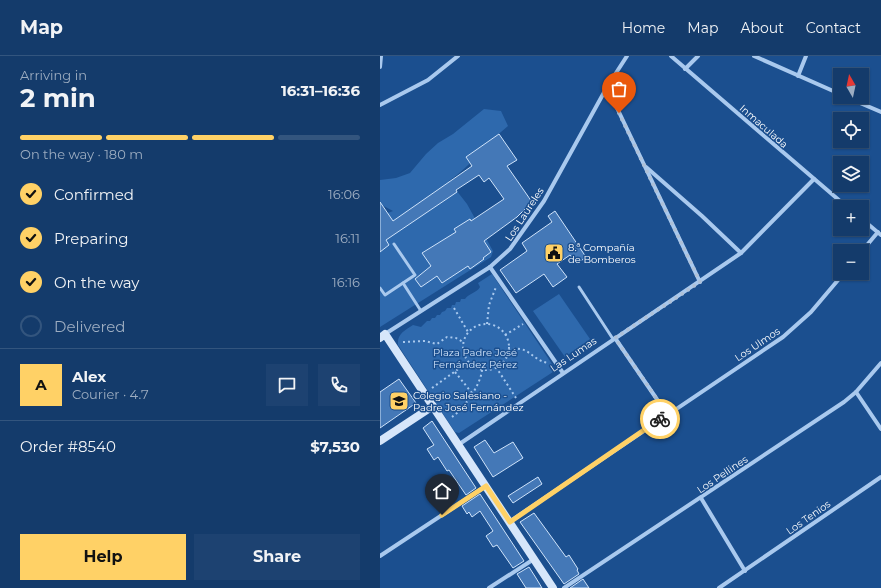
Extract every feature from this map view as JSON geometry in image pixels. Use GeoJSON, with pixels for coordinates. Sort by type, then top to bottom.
{"type":"FeatureCollection","features":[{"type":"Feature","properties":{"kind":"main road"},"geometry":{"type":"LineString","coordinates":[[383,336],[486,486],[553,588]]}},
{"type":"Feature","properties":{"kind":"main road"},"geometry":{"type":"LineString","coordinates":[[380,441],[432,406]]}},
{"type":"Feature","properties":{"kind":"street"},"geometry":{"type":"LineString","coordinates":[[380,67],[382,56]]}},
{"type":"Feature","properties":{"kind":"street"},"geometry":{"type":"LineString","coordinates":[[380,105],[428,80],[458,56]]}},
{"type":"Feature","properties":{"kind":"street","name":"Los Laureles"},"geometry":{"type":"LineString","coordinates":[[383,336],[490,267],[510,249],[544,201],[607,87],[627,56]]}},
{"type":"Feature","properties":{"kind":"street","name":"Inmaculada"},"geometry":{"type":"LineString","coordinates":[[671,56],[839,200]]}},
{"type":"Feature","properties":{"kind":"street"},"geometry":{"type":"LineString","coordinates":[[685,69],[698,56]]}},
{"type":"Feature","properties":{"kind":"street"},"geometry":{"type":"LineString","coordinates":[[754,56],[833,91]]}},
{"type":"Feature","properties":{"kind":"street"},"geometry":{"type":"LineString","coordinates":[[798,76],[806,56]]}},
{"type":"Feature","properties":{"kind":"street"},"geometry":{"type":"LineString","coordinates":[[607,87],[700,282]]}},
{"type":"Feature","properties":{"kind":"street"},"geometry":{"type":"LineString","coordinates":[[862,104],[881,112]]}},
{"type":"Feature","properties":{"kind":"street"},"geometry":{"type":"LineString","coordinates":[[644,166],[702,216],[741,253]]}},
{"type":"Feature","properties":{"kind":"street","name":"Las Lumas"},"geometry":{"type":"LineString","coordinates":[[458,445],[741,253],[814,179]]}},
{"type":"Feature","properties":{"kind":"street"},"geometry":{"type":"LineString","coordinates":[[869,225],[879,234],[869,244]]}},
{"type":"Feature","properties":{"kind":"street"},"geometry":{"type":"LineString","coordinates":[[490,267],[563,373]]}},
{"type":"Feature","properties":{"kind":"street","name":"Los Ulmos"},"geometry":{"type":"LineString","coordinates":[[510,522],[793,329],[811,312],[838,280]]}},
{"type":"Feature","properties":{"kind":"street"},"geometry":{"type":"LineString","coordinates":[[614,339],[667,414]]}},
{"type":"Feature","properties":{"kind":"street","name":"Los Pellines"},"geometry":{"type":"LineString","coordinates":[[564,588],[844,402],[856,392],[881,364]]}},
{"type":"Feature","properties":{"kind":"street"},"geometry":{"type":"LineString","coordinates":[[856,392],[881,429]]}},
{"type":"Feature","properties":{"kind":"street","name":"Los Tenios"},"geometry":{"type":"LineString","coordinates":[[719,588],[881,477]]}},
{"type":"Feature","properties":{"kind":"street"},"geometry":{"type":"LineString","coordinates":[[380,556],[486,486]]}},
{"type":"Feature","properties":{"kind":"street"},"geometry":{"type":"LineString","coordinates":[[700,498],[745,571]]}},
{"type":"Feature","properties":{"kind":"street"},"geometry":{"type":"LineString","coordinates":[[489,588],[534,558]]}},
{"type":"Feature","properties":{"kind":"lane"},"geometry":{"type":"LineString","coordinates":[[380,288],[385,295],[415,275],[394,244]]}},
{"type":"Feature","properties":{"kind":"lane"},"geometry":{"type":"LineString","coordinates":[[403,283],[421,311]]}},
{"type":"Feature","properties":{"kind":"lane"},"geometry":{"type":"LineString","coordinates":[[579,287],[614,339]]}},
{"type":"Feature","properties":{"kind":"path"},"geometry":{"type":"LineString","coordinates":[[487,324],[489,305],[498,279]]}},
{"type":"Feature","properties":{"kind":"path"},"geometry":{"type":"LineString","coordinates":[[454,308],[468,332]]}},
{"type":"Feature","properties":{"kind":"path"},"geometry":{"type":"LineString","coordinates":[[505,335],[528,321]]}},
{"type":"Feature","properties":{"kind":"path"},"geometry":{"type":"LineString","coordinates":[[487,324],[497,328],[505,335],[508,350],[506,357],[496,367],[482,370],[468,362],[463,352],[463,342],[468,332],[480,325],[487,324]]}},
{"type":"Feature","properties":{"kind":"path"},"geometry":{"type":"LineString","coordinates":[[403,342],[424,341],[437,344],[447,337],[456,338],[463,342]]}},
{"type":"Feature","properties":{"kind":"path"},"geometry":{"type":"LineString","coordinates":[[508,350],[528,350],[537,359],[560,368]]}},
{"type":"Feature","properties":{"kind":"path"},"geometry":{"type":"LineString","coordinates":[[432,388],[468,362]]}},
{"type":"Feature","properties":{"kind":"path"},"geometry":{"type":"LineString","coordinates":[[496,367],[519,403]]}},
{"type":"Feature","properties":{"kind":"path"},"geometry":{"type":"LineString","coordinates":[[452,417],[465,405],[481,379],[482,370]]}},
{"type":"Feature","properties":{"kind":"path"},"geometry":{"type":"LineString","coordinates":[[455,372],[472,393]]}},
{"type":"Feature","properties":{"kind":"green space"},"geometry":{"type":"Polygon","coordinates":[[[484,109],[501,111],[508,126],[465,168],[449,181],[467,204],[493,251],[491,257],[380,327],[380,216],[393,211],[380,204],[380,180],[396,178],[410,173],[426,154],[438,143],[453,134],[484,109]]]}},
{"type":"Feature","properties":{"kind":"green space","name":"Plaza Padre José Fernández Pérez"},"geometry":{"type":"Polygon","coordinates":[[[492,274],[556,370],[459,433],[455,432],[398,345],[398,341],[400,335],[413,325],[421,327],[427,321],[435,318],[437,315],[440,315],[447,308],[451,308],[456,302],[460,302],[461,299],[465,299],[475,292],[480,287],[478,283],[492,274]]]}},
{"type":"Feature","properties":{"kind":"green space"},"geometry":{"type":"Polygon","coordinates":[[[559,294],[590,339],[565,357],[533,311],[559,294]]]}},
{"type":"Feature","properties":{"kind":"building"},"geometry":{"type":"Polygon","coordinates":[[[499,134],[517,160],[507,166],[532,202],[517,217],[484,241],[491,252],[483,258],[484,259],[470,269],[468,266],[442,283],[437,276],[421,287],[415,279],[431,266],[422,253],[456,232],[454,229],[470,219],[471,221],[504,199],[489,178],[484,182],[479,175],[456,190],[457,192],[386,240],[389,245],[380,252],[380,202],[393,221],[472,166],[466,157],[499,134]]]}},
{"type":"Feature","properties":{"kind":"building","name":"8.ª Compañía de Bomberos"},"geometry":{"type":"Polygon","coordinates":[[[555,211],[586,257],[577,264],[570,255],[557,264],[567,277],[553,287],[544,274],[516,293],[500,270],[527,251],[522,243],[552,222],[548,216],[555,211]]]}},
{"type":"Feature","properties":{"kind":"building","name":"Colegio Salesiano - Padre José Fernández"},"geometry":{"type":"Polygon","coordinates":[[[399,379],[416,403],[380,428],[380,392],[399,379]]]}},
{"type":"Feature","properties":{"kind":"building"},"geometry":{"type":"Polygon","coordinates":[[[432,421],[476,488],[466,495],[438,457],[434,460],[427,449],[434,445],[423,428],[432,421]]]}},
{"type":"Feature","properties":{"kind":"building"},"geometry":{"type":"Polygon","coordinates":[[[485,440],[494,453],[513,442],[523,458],[493,477],[474,447],[485,440]]]}},
{"type":"Feature","properties":{"kind":"building"},"geometry":{"type":"Polygon","coordinates":[[[538,477],[542,484],[513,503],[508,496],[538,477]]]}},
{"type":"Feature","properties":{"kind":"building"},"geometry":{"type":"Polygon","coordinates":[[[480,494],[524,561],[513,568],[497,545],[493,547],[486,536],[493,531],[480,511],[472,517],[469,512],[467,514],[462,506],[480,494]]]}},
{"type":"Feature","properties":{"kind":"building"},"geometry":{"type":"Polygon","coordinates":[[[534,513],[566,557],[569,555],[578,569],[579,574],[564,584],[520,522],[534,513]]]}},
{"type":"Feature","properties":{"kind":"building"},"geometry":{"type":"Polygon","coordinates":[[[529,567],[542,588],[526,588],[517,574],[529,567]]]}},
{"type":"Feature","properties":{"kind":"building"},"geometry":{"type":"Polygon","coordinates":[[[583,579],[589,588],[570,588],[583,579]]]}},
{"type":"Feature","properties":{"kind":"way so far"},"geometry":{"type":"LineString","coordinates":[[619,113],[700,282],[615,338],[667,414],[660,419]]}},
{"type":"Feature","properties":{"kind":"place","name":"8.ª Compañía de Bomberos"},"geometry":{"type":"Point","coordinates":[554,253]}},
{"type":"Feature","properties":{"kind":"place","name":"Colegio Salesiano - Padre José Fernández"},"geometry":{"type":"Point","coordinates":[399,401]}},
{"type":"Feature","properties":{"kind":"route"},"geometry":{"type":"LineString","coordinates":[[442,515],[486,486],[510,522],[660,419]]}}]}
